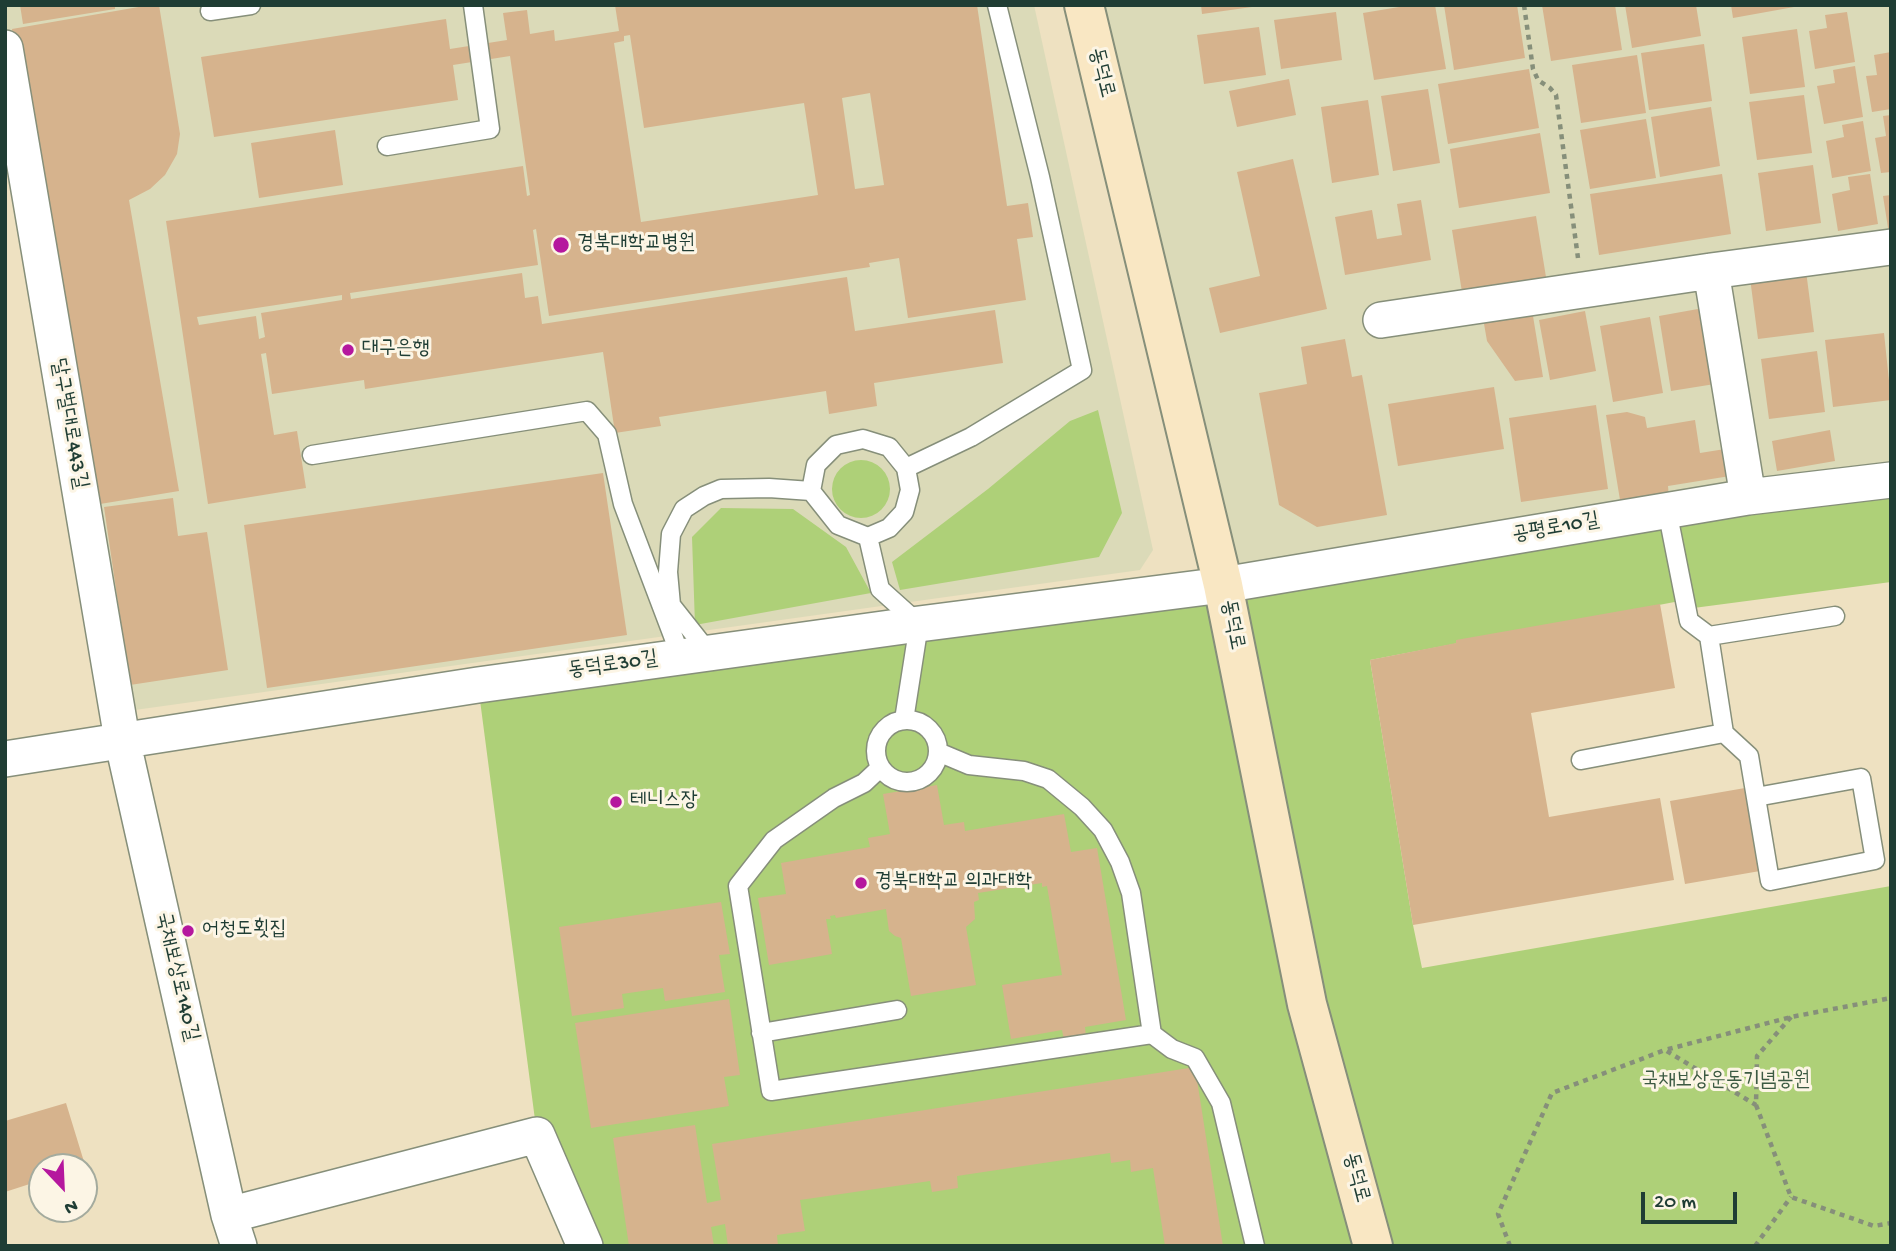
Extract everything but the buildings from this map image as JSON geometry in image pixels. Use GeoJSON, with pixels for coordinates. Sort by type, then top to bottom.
{"type":"FeatureCollection","features":[{"type":"Feature","properties":{"kind":"main road","name":"동덕로"},"geometry":{"type":"LineString","coordinates":[[1084,5],[1223,585],[1307,1003],[1373,1246]]}},
{"type":"Feature","properties":{"kind":"street","name":"달구벌대로443길"},"geometry":{"type":"LineString","coordinates":[[5,48],[10,109],[122,739]]}},
{"type":"Feature","properties":{"kind":"street"},"geometry":{"type":"LineString","coordinates":[[1381,320],[1891,247]]}},
{"type":"Feature","properties":{"kind":"street"},"geometry":{"type":"LineString","coordinates":[[1711,271],[1748,497]]}},
{"type":"Feature","properties":{"kind":"street","name":"공평로10길"},"geometry":{"type":"LineString","coordinates":[[1223,585],[1748,497],[1891,480]]}},
{"type":"Feature","properties":{"kind":"street","name":"동덕로30길"},"geometry":{"type":"LineString","coordinates":[[5,760],[122,739],[478,685],[1223,585]]}},
{"type":"Feature","properties":{"kind":"street","name":"국채보상로140길"},"geometry":{"type":"LineString","coordinates":[[122,739],[234,1231],[537,1135],[584,1246]]}},
{"type":"Feature","properties":{"kind":"lane"},"geometry":{"type":"LineString","coordinates":[[210,12],[251,5]]}},
{"type":"Feature","properties":{"kind":"lane"},"geometry":{"type":"LineString","coordinates":[[387,146],[490,129],[473,5]]}},
{"type":"Feature","properties":{"kind":"lane"},"geometry":{"type":"LineString","coordinates":[[906,468],[971,437],[1082,370],[1043,190],[997,5]]}},
{"type":"Feature","properties":{"kind":"lane"},"geometry":{"type":"LineString","coordinates":[[312,455],[587,411],[607,434],[623,504],[695,655]]}},
{"type":"Feature","properties":{"kind":"lane"},"geometry":{"type":"LineString","coordinates":[[695,655],[671,605],[668,572],[671,534],[684,509],[721,489],[811,491],[838,525],[869,537],[889,528],[904,512],[910,490],[906,468],[889,447],[863,439],[836,445],[817,465],[811,491]]}},
{"type":"Feature","properties":{"kind":"lane"},"geometry":{"type":"LineString","coordinates":[[1667,510],[1689,621],[1709,636],[1724,733],[1749,756],[1770,881],[1875,860],[1861,778],[1756,797]]}},
{"type":"Feature","properties":{"kind":"lane"},"geometry":{"type":"LineString","coordinates":[[869,537],[880,589],[919,624],[905,720]]}},
{"type":"Feature","properties":{"kind":"lane"},"geometry":{"type":"LineString","coordinates":[[1709,636],[1835,616]]}},
{"type":"Feature","properties":{"kind":"lane"},"geometry":{"type":"LineString","coordinates":[[905,720],[924,725],[936,741],[938,752],[932,770],[915,781],[896,781],[880,768],[876,758],[879,737],[885,729],[905,720]]}},
{"type":"Feature","properties":{"kind":"lane"},"geometry":{"type":"LineString","coordinates":[[1581,760],[1724,733]]}},
{"type":"Feature","properties":{"kind":"lane"},"geometry":{"type":"LineString","coordinates":[[938,752],[969,765],[1024,771],[1048,779],[1082,807],[1103,831],[1120,862],[1131,893],[1152,1034],[1172,1049],[1195,1058],[1221,1103],[1255,1246]]}},
{"type":"Feature","properties":{"kind":"lane"},"geometry":{"type":"LineString","coordinates":[[880,768],[864,783],[834,798],[774,841],[738,886],[771,1091],[1152,1034]]}},
{"type":"Feature","properties":{"kind":"lane"},"geometry":{"type":"LineString","coordinates":[[761,1033],[897,1010]]}},
{"type":"Feature","properties":{"kind":"path"},"geometry":{"type":"LineString","coordinates":[[1524,5],[1533,69],[1538,80],[1556,95],[1583,290]]}},
{"type":"Feature","properties":{"kind":"path"},"geometry":{"type":"LineString","coordinates":[[1510,1246],[1498,1214],[1552,1093],[1665,1050],[1791,1017],[1891,999]]}},
{"type":"Feature","properties":{"kind":"path"},"geometry":{"type":"LineString","coordinates":[[1791,1017],[1758,1056],[1756,1105],[1791,1197],[1874,1226],[1891,1223]]}},
{"type":"Feature","properties":{"kind":"path"},"geometry":{"type":"LineString","coordinates":[[1665,1050],[1756,1105]]}},
{"type":"Feature","properties":{"kind":"path"},"geometry":{"type":"LineString","coordinates":[[1755,1246],[1791,1197]]}},
{"type":"Feature","properties":{"kind":"shaded area","name":"경북대학교병원"},"geometry":{"type":"Polygon","coordinates":[[[5,5],[1034,5],[1153,550],[1140,570],[106,714],[5,50],[5,5]]]}},
{"type":"Feature","properties":{"kind":"shaded area"},"geometry":{"type":"Polygon","coordinates":[[[1084,5],[1891,5],[1891,491],[1223,585],[1084,5]]]}},
{"type":"Feature","properties":{"kind":"green space"},"geometry":{"type":"Polygon","coordinates":[[[1098,410],[1122,513],[1099,557],[900,590],[892,562],[988,489],[1070,421],[1098,410]]]}},
{"type":"Feature","properties":{"kind":"green space"},"geometry":{"type":"Polygon","coordinates":[[[861,460],[882,468],[890,489],[882,510],[861,518],[840,510],[832,489],[840,468],[861,460]]]}},
{"type":"Feature","properties":{"kind":"green space","name":"국채보상운동기념공원"},"geometry":{"type":"Polygon","coordinates":[[[1891,480],[1891,582],[1686,609],[1685,600],[1370,660],[1422,968],[1891,886],[1891,1246],[585,1246],[537,1135],[478,685],[1674,509],[1891,480]]]}},
{"type":"Feature","properties":{"kind":"green space"},"geometry":{"type":"Polygon","coordinates":[[[721,508],[793,509],[846,547],[871,593],[695,625],[692,537],[721,508]]]}},
{"type":"Feature","properties":{"kind":"place","name":"경북대학교병원"},"geometry":{"type":"Point","coordinates":[561,245]}},
{"type":"Feature","properties":{"kind":"place","name":"대구은행"},"geometry":{"type":"Point","coordinates":[348,350]}},
{"type":"Feature","properties":{"kind":"place","name":"테니스장"},"geometry":{"type":"Point","coordinates":[616,802]}},
{"type":"Feature","properties":{"kind":"place","name":"경북대학교 의과대학"},"geometry":{"type":"Point","coordinates":[861,883]}},
{"type":"Feature","properties":{"kind":"place","name":"어청도횟집"},"geometry":{"type":"Point","coordinates":[188,931]}}]}
